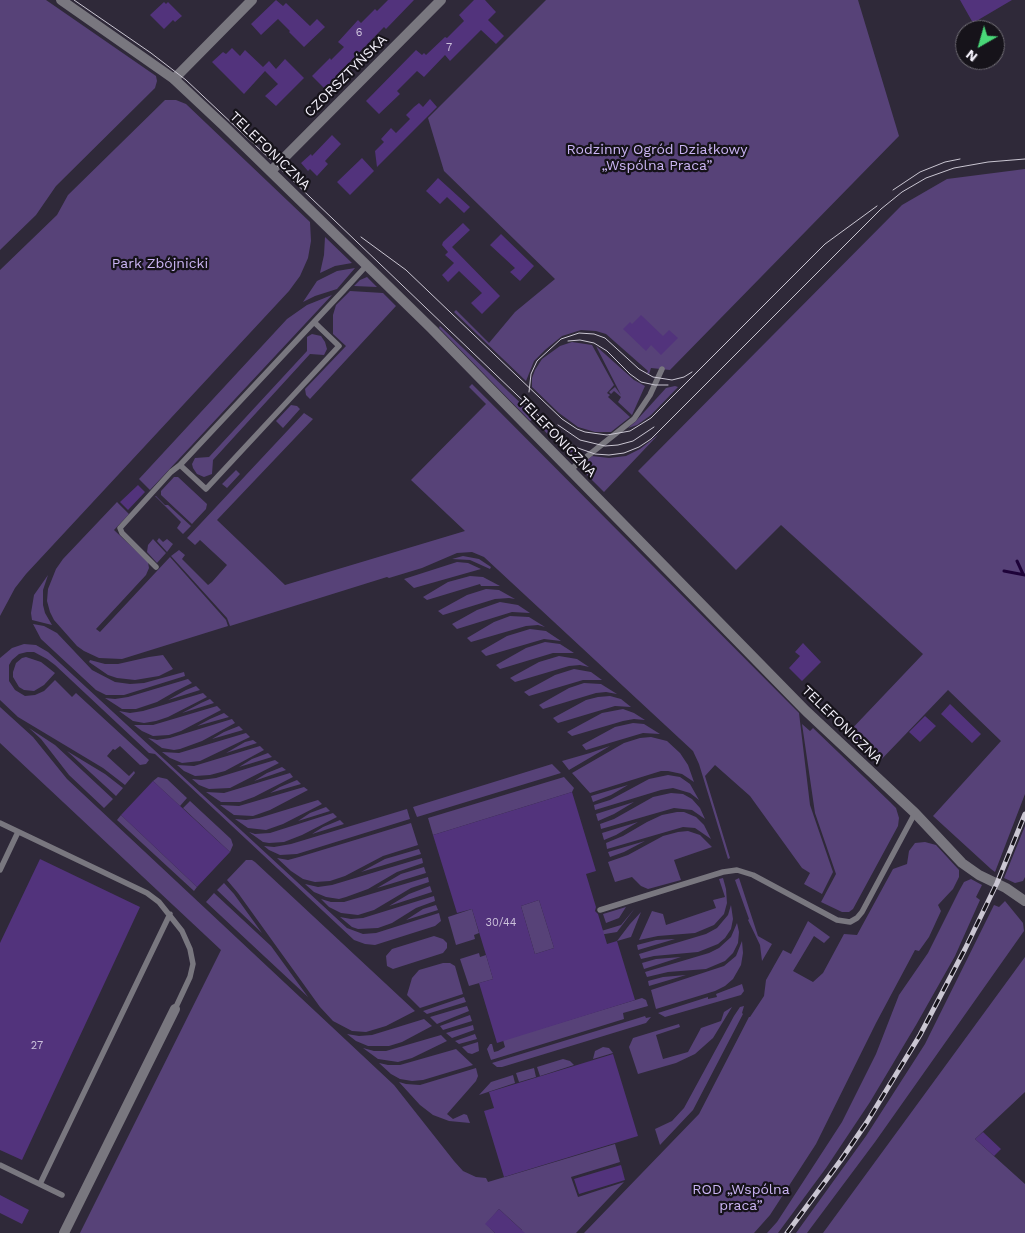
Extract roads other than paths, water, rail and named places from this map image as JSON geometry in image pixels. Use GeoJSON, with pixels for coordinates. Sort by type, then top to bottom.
{"type":"FeatureCollection","features":[{"type":"Feature","properties":{"kind":"street"},"geometry":{"type":"LineString","coordinates":[[174,79],[252,0]]}},
{"type":"Feature","properties":{"kind":"street","name":"CZORSZTYŃSKA"},"geometry":{"type":"LineString","coordinates":[[270,171],[441,0]]}},
{"type":"Feature","properties":{"kind":"street","name":"TELEFONICZNA"},"geometry":{"type":"LineString","coordinates":[[65,1],[174,79],[367,265],[814,719],[916,813],[962,863],[979,875],[1024,899]]}},
{"type":"Feature","properties":{"kind":"street"},"geometry":{"type":"LineString","coordinates":[[64,1233],[175,1009]]}},
{"type":"Feature","properties":{"kind":"lane"},"geometry":{"type":"LineString","coordinates":[[156,567],[122,533],[120,528],[367,265]]}},
{"type":"Feature","properties":{"kind":"lane"},"geometry":{"type":"LineString","coordinates":[[180,465],[206,489],[339,346],[314,322]]}},
{"type":"Feature","properties":{"kind":"lane"},"geometry":{"type":"LineString","coordinates":[[570,470],[634,419],[650,395],[662,369]]}},
{"type":"Feature","properties":{"kind":"lane"},"geometry":{"type":"LineString","coordinates":[[600,910],[721,873],[737,870],[753,875],[838,920],[850,922],[862,912],[916,813]]}},
{"type":"Feature","properties":{"kind":"lane"},"geometry":{"type":"LineString","coordinates":[[0,823],[147,894],[159,902],[182,931],[190,949],[193,964],[190,978],[175,1009]]}},
{"type":"Feature","properties":{"kind":"lane"},"geometry":{"type":"LineString","coordinates":[[0,870],[18,832]]}},
{"type":"Feature","properties":{"kind":"lane"},"geometry":{"type":"LineString","coordinates":[[40,1184],[170,914]]}},
{"type":"Feature","properties":{"kind":"lane"},"geometry":{"type":"LineString","coordinates":[[0,1165],[62,1195]]}},
{"type":"Feature","properties":{"kind":"waterway"},"geometry":{"type":"LineString","coordinates":[[1017,561],[1023,574]]}},
{"type":"Feature","properties":{"kind":"waterway"},"geometry":{"type":"LineString","coordinates":[[1004,571],[1025,575]]}},
{"type":"Feature","properties":{"kind":"tram line"},"geometry":{"type":"LineString","coordinates":[[74,0],[151,53],[186,80],[562,438],[575,447],[595,454],[624,453],[639,447],[651,439],[881,209],[902,192],[926,178],[954,168],[988,162],[1025,159]]}},
{"type":"Feature","properties":{"kind":"tram line"},"geometry":{"type":"LineString","coordinates":[[893,190],[920,172],[945,162],[960,159]]}},
{"type":"Feature","properties":{"kind":"tram line"},"geometry":{"type":"LineString","coordinates":[[361,237],[406,270],[562,419],[585,432],[607,435],[630,431],[651,418],[825,244],[877,206]]}},
{"type":"Feature","properties":{"kind":"tram line"},"geometry":{"type":"LineString","coordinates":[[529,392],[531,374],[537,361],[561,339],[579,333],[594,334],[605,338],[639,369],[653,377],[672,380],[684,377],[692,372]]}},
{"type":"Feature","properties":{"kind":"tram line"},"geometry":{"type":"LineString","coordinates":[[568,341],[580,340],[594,343],[607,351],[641,382],[668,385]]}},
{"type":"Feature","properties":{"kind":"tram line"},"geometry":{"type":"LineString","coordinates":[[558,425],[580,440],[605,446],[633,441],[654,427]]}},
{"type":"Feature","properties":{"kind":"railway"},"geometry":{"type":"LineString","coordinates":[[787,1233],[867,1122],[920,1035],[997,883],[1025,814]]}},
{"type":"Feature","properties":{"kind":"park label","name":"Rodzinny Ogród Działkowy „Wspólna Praca”"},"geometry":{"type":"Point","coordinates":[657,158]}},
{"type":"Feature","properties":{"kind":"park label","name":"Park Zbójnicki"},"geometry":{"type":"Point","coordinates":[160,264]}},
{"type":"Feature","properties":{"kind":"park label","name":"ROD „Wspólna praca”"},"geometry":{"type":"Point","coordinates":[741,1198]}}]}
